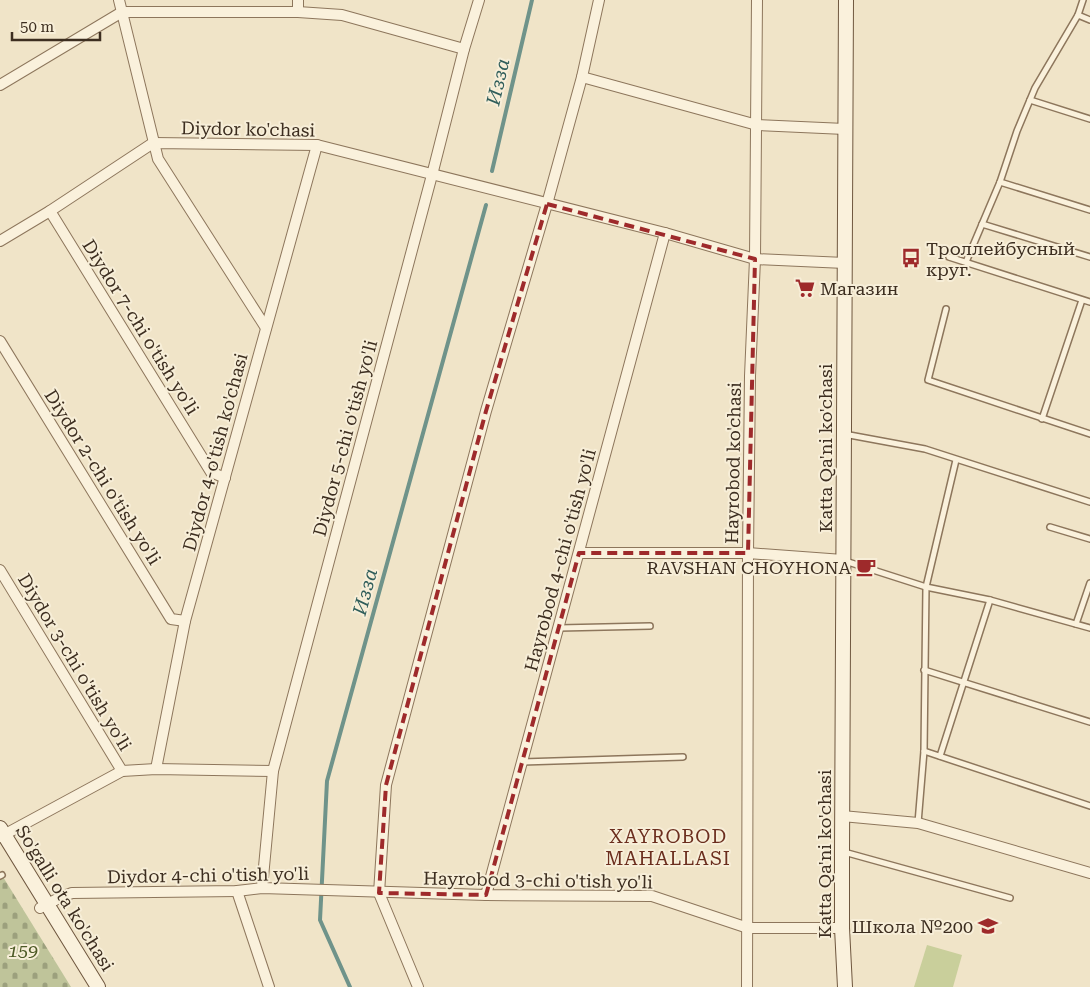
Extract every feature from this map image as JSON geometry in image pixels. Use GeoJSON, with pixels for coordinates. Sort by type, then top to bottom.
{"type":"FeatureCollection","features":[{"type":"Feature","properties":{"kind":"main road","name":"Katta Qa'ni ko'chasi"},"geometry":{"type":"LineString","coordinates":[[845,987],[842,928],[842,816],[846,0]]}},
{"type":"Feature","properties":{"kind":"main road","name":"So'galli ota ko'chasi"},"geometry":{"type":"LineString","coordinates":[[1,836],[44,906],[98,987]]}},
{"type":"Feature","properties":{"kind":"main road","name":"So'galli ota ko'chasi"},"geometry":{"type":"LineString","coordinates":[[44,906],[88,987]]}},
{"type":"Feature","properties":{"kind":"street"},"geometry":{"type":"LineString","coordinates":[[119,0],[158,159],[266,328]]}},
{"type":"Feature","properties":{"kind":"street"},"geometry":{"type":"LineString","coordinates":[[298,0],[298,12]]}},
{"type":"Feature","properties":{"kind":"street","name":"Diydor 5-chi o'tish yo'li"},"geometry":{"type":"LineString","coordinates":[[262,888],[273,771],[464,49],[479,0]]}},
{"type":"Feature","properties":{"kind":"street"},"geometry":{"type":"LineString","coordinates":[[418,987],[379,893],[386,785],[486,411],[582,77],[599,0]]}},
{"type":"Feature","properties":{"kind":"street","name":"Hayrobod ko'chasi"},"geometry":{"type":"LineString","coordinates":[[746,987],[748,928],[748,553],[750,376],[755,259],[757,0]]}},
{"type":"Feature","properties":{"kind":"street"},"geometry":{"type":"LineString","coordinates":[[0,85],[122,12],[298,12],[342,15],[464,49]]}},
{"type":"Feature","properties":{"kind":"street"},"geometry":{"type":"LineString","coordinates":[[582,77],[757,125],[845,129]]}},
{"type":"Feature","properties":{"kind":"street"},"geometry":{"type":"LineString","coordinates":[[0,241],[50,211],[153,143]]}},
{"type":"Feature","properties":{"kind":"street","name":"Diydor ko'chasi"},"geometry":{"type":"LineString","coordinates":[[153,143],[317,146],[665,233],[755,259],[845,263]]}},
{"type":"Feature","properties":{"kind":"street","name":"Diydor 4-o'tish ko'chasi"},"geometry":{"type":"LineString","coordinates":[[156,769],[185,621],[317,146]]}},
{"type":"Feature","properties":{"kind":"street","name":"Diydor 7-chi o'tish yo'li"},"geometry":{"type":"LineString","coordinates":[[50,211],[211,472],[225,478]]}},
{"type":"Feature","properties":{"kind":"street","name":"Hayrobod 4-chi o'tish yo'li"},"geometry":{"type":"LineString","coordinates":[[486,895],[665,233]]}},
{"type":"Feature","properties":{"kind":"street","name":"Diydor 2-chi o'tish yo'li"},"geometry":{"type":"LineString","coordinates":[[0,341],[171,619],[185,621]]}},
{"type":"Feature","properties":{"kind":"street"},"geometry":{"type":"LineString","coordinates":[[579,553],[748,553],[843,560]]}},
{"type":"Feature","properties":{"kind":"street","name":"Diydor 3-chi o'tish yo'li"},"geometry":{"type":"LineString","coordinates":[[0,570],[122,771]]}},
{"type":"Feature","properties":{"kind":"street"},"geometry":{"type":"LineString","coordinates":[[1,836],[122,771],[156,769],[273,771]]}},
{"type":"Feature","properties":{"kind":"street"},"geometry":{"type":"LineString","coordinates":[[842,816],[918,823],[1090,873]]}},
{"type":"Feature","properties":{"kind":"street","name":"Diydor 4-chi o'tish yo'li"},"geometry":{"type":"LineString","coordinates":[[44,906],[66,894],[72,893],[236,891],[262,888],[379,893]]}},
{"type":"Feature","properties":{"kind":"street"},"geometry":{"type":"LineString","coordinates":[[236,891],[269,987]]}},
{"type":"Feature","properties":{"kind":"street","name":"Hayrobod 3-chi o'tish yo'li"},"geometry":{"type":"LineString","coordinates":[[379,893],[652,896],[748,928],[842,928]]}},
{"type":"Feature","properties":{"kind":"lane"},"geometry":{"type":"LineString","coordinates":[[966,262],[1000,182],[1017,131],[1035,88],[1078,15],[1083,0]]}},
{"type":"Feature","properties":{"kind":"lane"},"geometry":{"type":"LineString","coordinates":[[1078,15],[1090,20]]}},
{"type":"Feature","properties":{"kind":"lane"},"geometry":{"type":"LineString","coordinates":[[1030,100],[1090,119]]}},
{"type":"Feature","properties":{"kind":"lane"},"geometry":{"type":"LineString","coordinates":[[1000,182],[1090,210]]}},
{"type":"Feature","properties":{"kind":"lane"},"geometry":{"type":"LineString","coordinates":[[982,224],[1090,257]]}},
{"type":"Feature","properties":{"kind":"lane"},"geometry":{"type":"LineString","coordinates":[[949,257],[1090,302]]}},
{"type":"Feature","properties":{"kind":"lane"},"geometry":{"type":"LineString","coordinates":[[1042,419],[1082,300]]}},
{"type":"Feature","properties":{"kind":"lane"},"geometry":{"type":"LineString","coordinates":[[946,309],[928,380],[1090,434]]}},
{"type":"Feature","properties":{"kind":"lane"},"geometry":{"type":"LineString","coordinates":[[844,434],[925,449],[1090,502]]}},
{"type":"Feature","properties":{"kind":"lane"},"geometry":{"type":"LineString","coordinates":[[918,823],[924,751],[926,587],[956,460]]}},
{"type":"Feature","properties":{"kind":"lane"},"geometry":{"type":"LineString","coordinates":[[1050,527],[1090,539]]}},
{"type":"Feature","properties":{"kind":"lane"},"geometry":{"type":"LineString","coordinates":[[843,560],[926,587],[990,600],[1090,628]]}},
{"type":"Feature","properties":{"kind":"lane"},"geometry":{"type":"LineString","coordinates":[[1076,624],[1090,583]]}},
{"type":"Feature","properties":{"kind":"lane"},"geometry":{"type":"LineString","coordinates":[[940,756],[962,682],[990,600]]}},
{"type":"Feature","properties":{"kind":"lane"},"geometry":{"type":"LineString","coordinates":[[559,628],[650,626]]}},
{"type":"Feature","properties":{"kind":"lane"},"geometry":{"type":"LineString","coordinates":[[924,670],[1090,722]]}},
{"type":"Feature","properties":{"kind":"lane"},"geometry":{"type":"LineString","coordinates":[[924,751],[1090,806]]}},
{"type":"Feature","properties":{"kind":"lane"},"geometry":{"type":"LineString","coordinates":[[521,762],[683,757]]}},
{"type":"Feature","properties":{"kind":"lane"},"geometry":{"type":"LineString","coordinates":[[842,852],[1010,898]]}},
{"type":"Feature","properties":{"kind":"highlighted area"},"geometry":{"type":"Polygon","coordinates":[[[547,204],[755,259],[748,553],[579,553],[486,895],[379,893],[386,785],[486,411],[547,204]]]}},
{"type":"Feature","properties":{"kind":"green space","name":"159"},"geometry":{"type":"Polygon","coordinates":[[[0,872],[71,987],[0,987],[0,872]]]}},
{"type":"Feature","properties":{"kind":"green space"},"geometry":{"type":"Polygon","coordinates":[[[927,945],[962,955],[953,987],[914,987],[927,945]]]}},
{"type":"Feature","properties":{"kind":"waterway","name":"Изза"},"geometry":{"type":"LineString","coordinates":[[492,171],[532,0]]}},
{"type":"Feature","properties":{"kind":"waterway","name":"Изза"},"geometry":{"type":"LineString","coordinates":[[350,987],[320,920],[327,781],[486,205]]}},
{"type":"Feature","properties":{"kind":"place","name":"Троллейбусный круг."},"geometry":{"type":"Point","coordinates":[911,258]}},
{"type":"Feature","properties":{"kind":"place","name":"Магазин"},"geometry":{"type":"Point","coordinates":[805,288]}},
{"type":"Feature","properties":{"kind":"place","name":"RAVSHAN CHOYHONA"},"geometry":{"type":"Point","coordinates":[866,567]}},
{"type":"Feature","properties":{"kind":"place","name":"Школа №200"},"geometry":{"type":"Point","coordinates":[988,926]}},
{"type":"Feature","properties":{"kind":"district","name":"XAYROBOD MAHALLASI"},"geometry":{"type":"Point","coordinates":[668,847]}}]}
